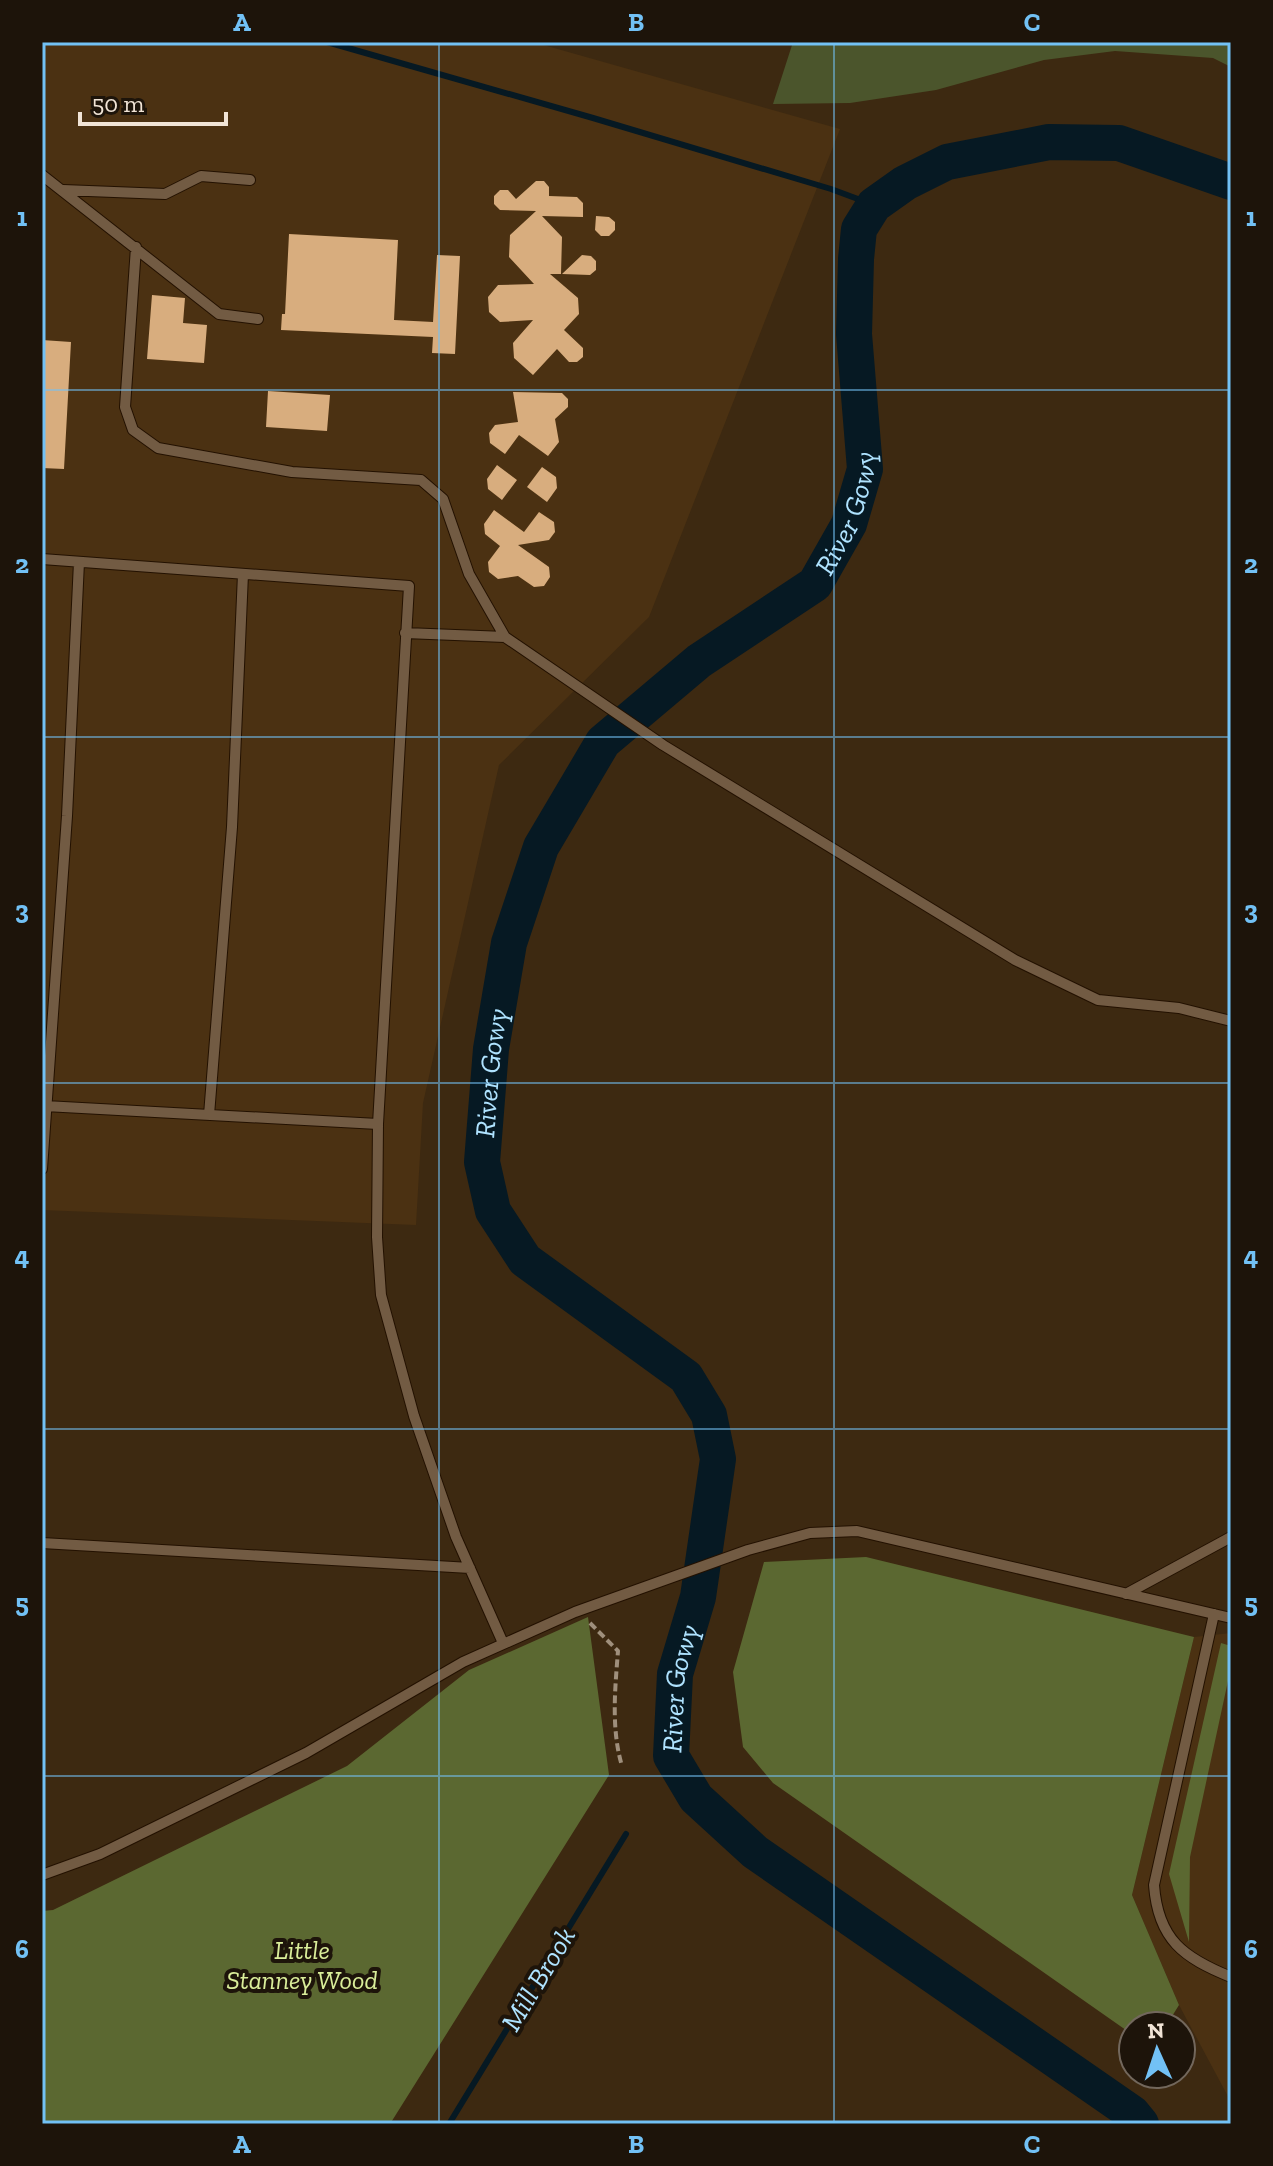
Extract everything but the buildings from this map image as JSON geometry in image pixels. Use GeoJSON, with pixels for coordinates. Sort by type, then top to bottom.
{"type":"FeatureCollection","features":[{"type":"Feature","properties":{"kind":"lane"},"geometry":{"type":"LineString","coordinates":[[42,175],[219,314],[258,319]]}},
{"type":"Feature","properties":{"kind":"lane"},"geometry":{"type":"LineString","coordinates":[[61,190],[165,194],[201,176],[250,180]]}},
{"type":"Feature","properties":{"kind":"lane"},"geometry":{"type":"LineString","coordinates":[[136,247],[125,407],[133,430],[158,448],[292,472],[421,480],[443,499],[469,574],[505,637],[663,745],[1015,960],[1098,1000],[1179,1008],[1231,1021]]}},
{"type":"Feature","properties":{"kind":"lane"},"geometry":{"type":"LineString","coordinates":[[42,559],[409,586],[378,1124],[377,1237],[381,1295],[414,1416],[456,1537],[503,1643]]}},
{"type":"Feature","properties":{"kind":"lane"},"geometry":{"type":"LineString","coordinates":[[42,1169],[67,816],[79,562]]}},
{"type":"Feature","properties":{"kind":"lane"},"geometry":{"type":"LineString","coordinates":[[209,1115],[232,827],[243,574]]}},
{"type":"Feature","properties":{"kind":"lane"},"geometry":{"type":"LineString","coordinates":[[405,633],[505,637]]}},
{"type":"Feature","properties":{"kind":"lane"},"geometry":{"type":"LineString","coordinates":[[45,1106],[378,1124]]}},
{"type":"Feature","properties":{"kind":"lane"},"geometry":{"type":"LineString","coordinates":[[42,1875],[100,1854],[306,1753],[463,1662],[503,1643],[575,1612],[748,1550],[810,1533],[857,1531],[1231,1618]]}},
{"type":"Feature","properties":{"kind":"lane"},"geometry":{"type":"LineString","coordinates":[[1126,1594],[1231,1537]]}},
{"type":"Feature","properties":{"kind":"lane"},"geometry":{"type":"LineString","coordinates":[[42,1543],[470,1568]]}},
{"type":"Feature","properties":{"kind":"lane"},"geometry":{"type":"LineString","coordinates":[[1214,1614],[1154,1885],[1164,1927],[1179,1950],[1212,1970],[1231,1977]]}},
{"type":"Feature","properties":{"kind":"path"},"geometry":{"type":"LineString","coordinates":[[575,1612],[598,1629],[618,1651],[616,1746],[622,1766]]}},
{"type":"Feature","properties":{"kind":"shaded area"},"geometry":{"type":"Polygon","coordinates":[[[42,42],[533,42],[840,129],[649,617],[499,765],[423,1103],[416,1225],[42,1210],[42,42]]]}},
{"type":"Feature","properties":{"kind":"shaded area"},"geometry":{"type":"Polygon","coordinates":[[[1231,1633],[1231,2102],[1197,2039],[1197,2010],[1182,2010],[1132,1895],[1194,1637],[1231,1633]]]}},
{"type":"Feature","properties":{"kind":"green space"},"geometry":{"type":"Polygon","coordinates":[[[793,42],[1231,42],[1231,67],[1213,58],[1115,51],[1044,60],[936,90],[850,103],[773,104],[793,42]]]}},
{"type":"Feature","properties":{"kind":"green space"},"geometry":{"type":"Polygon","coordinates":[[[866,1557],[1194,1637],[1132,1895],[1179,2005],[1176,2010],[1117,2010],[1117,2024],[773,1783],[743,1747],[733,1672],[764,1562],[866,1557]]]}},
{"type":"Feature","properties":{"kind":"green space","name":"Little Stanney Wood"},"geometry":{"type":"Polygon","coordinates":[[[588,1617],[609,1775],[390,2124],[42,2124],[42,1911],[53,1910],[347,1766],[469,1670],[588,1617]]]}},
{"type":"Feature","properties":{"kind":"green space"},"geometry":{"type":"Polygon","coordinates":[[[1221,1643],[1231,1646],[1231,1667],[1190,1857],[1189,1942],[1169,1874],[1221,1643]]]}},
{"type":"Feature","properties":{"kind":"waterway"},"geometry":{"type":"LineString","coordinates":[[327,42],[593,118],[831,189],[874,205]]}},
{"type":"Feature","properties":{"kind":"waterway","name":"River Gowy"},"geometry":{"type":"LineString","coordinates":[[1141,2124],[1132,2113],[755,1852],[696,1798],[671,1756],[675,1674],[698,1597],[718,1459],[709,1415],[686,1377],[525,1260],[493,1211],[482,1162],[491,1049],[509,943],[541,847],[603,742],[699,661],[815,584],[849,524],[865,469],[854,334],[856,259],[859,229],[874,205],[905,183],[947,162],[1049,142],[1119,143],[1231,182]]}},
{"type":"Feature","properties":{"kind":"waterway","name":"Mill Brook"},"geometry":{"type":"LineString","coordinates":[[449,2124],[626,1834]]}}]}
